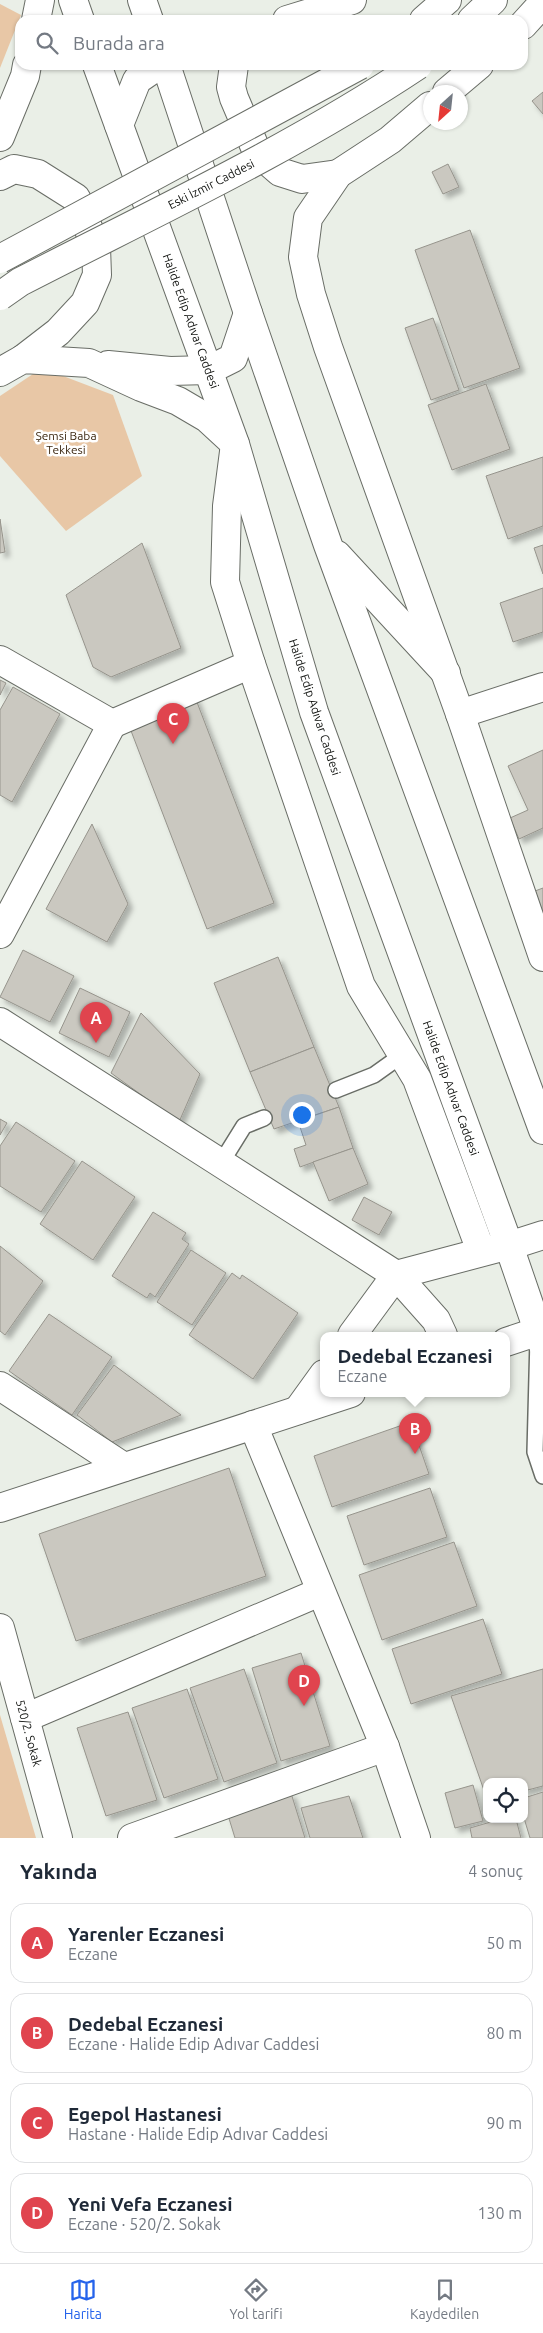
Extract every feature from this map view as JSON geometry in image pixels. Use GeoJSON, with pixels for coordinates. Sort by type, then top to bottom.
{"type":"FeatureCollection","features":[{"type":"Feature","properties":{"kind":"main road"},"geometry":{"type":"LineString","coordinates":[[37,15],[40,0]]}},
{"type":"Feature","properties":{"kind":"main road"},"geometry":{"type":"LineString","coordinates":[[73,0],[78,15]]}},
{"type":"Feature","properties":{"kind":"main road"},"geometry":{"type":"LineString","coordinates":[[142,0],[147,15]]}},
{"type":"Feature","properties":{"kind":"main road"},"geometry":{"type":"LineString","coordinates":[[302,15],[352,0]]}},
{"type":"Feature","properties":{"kind":"main road"},"geometry":{"type":"LineString","coordinates":[[430,15],[446,0]]}},
{"type":"Feature","properties":{"kind":"main road"},"geometry":{"type":"LineString","coordinates":[[477,15],[493,0]]}},
{"type":"Feature","properties":{"kind":"main road"},"geometry":{"type":"LineString","coordinates":[[528,20],[543,3]]}},
{"type":"Feature","properties":{"kind":"main road"},"geometry":{"type":"LineString","coordinates":[[0,137],[26,70]]}},
{"type":"Feature","properties":{"kind":"main road","name":"Halide Edip Adıvar Caddesi"},"geometry":{"type":"LineString","coordinates":[[99,70],[235,444],[314,712],[541,1338]]}},
{"type":"Feature","properties":{"kind":"main road"},"geometry":{"type":"LineString","coordinates":[[119,124],[138,80],[152,70]]}},
{"type":"Feature","properties":{"kind":"main road"},"geometry":{"type":"LineString","coordinates":[[168,70],[328,546],[543,1130]]}},
{"type":"Feature","properties":{"kind":"main road"},"geometry":{"type":"LineString","coordinates":[[233,70],[231,87],[234,98],[257,152],[280,172],[302,179],[338,174]]}},
{"type":"Feature","properties":{"kind":"main road"},"geometry":{"type":"LineString","coordinates":[[0,259],[351,70]]}},
{"type":"Feature","properties":{"kind":"main road","name":"Eski İzmir Caddesi"},"geometry":{"type":"LineString","coordinates":[[0,296],[20,282],[305,136],[360,104],[411,70]]}},
{"type":"Feature","properties":{"kind":"main road"},"geometry":{"type":"LineString","coordinates":[[455,85],[473,70]]}},
{"type":"Feature","properties":{"kind":"main road"},"geometry":{"type":"LineString","coordinates":[[423,112],[390,140],[338,174],[308,218],[303,257],[311,294],[328,347],[446,673],[543,957]]}},
{"type":"Feature","properties":{"kind":"main road"},"geometry":{"type":"LineString","coordinates":[[0,176],[14,169],[38,174],[76,198],[96,247],[97,275],[85,303],[58,332],[12,366]]}},
{"type":"Feature","properties":{"kind":"main road"},"geometry":{"type":"LineString","coordinates":[[12,366],[89,363],[170,371],[209,370],[233,358],[248,313]]}},
{"type":"Feature","properties":{"kind":"main road"},"geometry":{"type":"LineString","coordinates":[[89,363],[141,387],[178,401],[207,418],[235,444],[227,506],[225,582],[251,664],[361,986],[417,1079],[481,1251]]}},
{"type":"Feature","properties":{"kind":"main road"},"geometry":{"type":"LineString","coordinates":[[328,546],[446,673]]}},
{"type":"Feature","properties":{"kind":"main road"},"geometry":{"type":"LineString","coordinates":[[0,660],[112,724]]}},
{"type":"Feature","properties":{"kind":"main road"},"geometry":{"type":"LineString","coordinates":[[0,934],[112,724],[251,664]]}},
{"type":"Feature","properties":{"kind":"main road"},"geometry":{"type":"LineString","coordinates":[[460,714],[543,687]]}},
{"type":"Feature","properties":{"kind":"main road"},"geometry":{"type":"LineString","coordinates":[[0,1022],[396,1275],[436,1320],[442,1332]]}},
{"type":"Feature","properties":{"kind":"main road"},"geometry":{"type":"LineString","coordinates":[[354,1332],[396,1275],[481,1251],[509,1246],[543,1235]]}},
{"type":"Feature","properties":{"kind":"main road"},"geometry":{"type":"LineString","coordinates":[[510,1342],[541,1338]]}},
{"type":"Feature","properties":{"kind":"main road"},"geometry":{"type":"LineString","coordinates":[[298,1410],[320,1380]]}},
{"type":"Feature","properties":{"kind":"main road"},"geometry":{"type":"LineString","coordinates":[[0,1386],[124,1467]]}},
{"type":"Feature","properties":{"kind":"main road"},"geometry":{"type":"LineString","coordinates":[[0,1508],[339,1397]]}},
{"type":"Feature","properties":{"kind":"main road"},"geometry":{"type":"LineString","coordinates":[[253,1425],[385,1747],[416,1838]]}},
{"type":"Feature","properties":{"kind":"main road"},"geometry":{"type":"LineString","coordinates":[[25,1718],[320,1592]]}},
{"type":"Feature","properties":{"kind":"main road","name":"520/2. Sokak"},"geometry":{"type":"LineString","coordinates":[[0,1628],[58,1838]]}},
{"type":"Feature","properties":{"kind":"main road"},"geometry":{"type":"LineString","coordinates":[[132,1838],[385,1747]]}},
{"type":"Feature","properties":{"kind":"lane"},"geometry":{"type":"LineString","coordinates":[[336,1090],[374,1075],[402,1055]]}},
{"type":"Feature","properties":{"kind":"lane"},"geometry":{"type":"LineString","coordinates":[[221,1163],[244,1126],[264,1118]]}},
{"type":"Feature","properties":{"kind":"lane"},"geometry":{"type":"LineString","coordinates":[[541,1338],[535,1452],[543,1476]]}},
{"type":"Feature","properties":{"kind":"green space"},"geometry":{"type":"Polygon","coordinates":[[[0,4],[21,15],[15,15],[15,30],[0,68],[0,4]]]}},
{"type":"Feature","properties":{"kind":"green space","name":"Şemsi Baba Tekkesi"},"geometry":{"type":"Polygon","coordinates":[[[42,368],[113,395],[142,476],[66,531],[0,456],[0,396],[42,368]]]}},
{"type":"Feature","properties":{"kind":"green space"},"geometry":{"type":"Polygon","coordinates":[[[0,1715],[36,1838],[0,1838],[0,1715]]]}},
{"type":"Feature","properties":{"kind":"building"},"geometry":{"type":"Polygon","coordinates":[[[543,92],[543,114],[532,101],[543,92]]]}},
{"type":"Feature","properties":{"kind":"building"},"geometry":{"type":"Polygon","coordinates":[[[448,164],[459,187],[443,194],[432,172],[448,164]]]}},
{"type":"Feature","properties":{"kind":"building"},"geometry":{"type":"Polygon","coordinates":[[[470,230],[520,368],[464,388],[415,250],[470,230]]]}},
{"type":"Feature","properties":{"kind":"building"},"geometry":{"type":"Polygon","coordinates":[[[433,318],[459,390],[431,400],[405,328],[433,318]]]}},
{"type":"Feature","properties":{"kind":"building"},"geometry":{"type":"Polygon","coordinates":[[[486,384],[510,449],[452,470],[428,405],[486,384]]]}},
{"type":"Feature","properties":{"kind":"building"},"geometry":{"type":"Polygon","coordinates":[[[543,457],[543,526],[508,539],[486,476],[543,457]]]}},
{"type":"Feature","properties":{"kind":"building"},"geometry":{"type":"Polygon","coordinates":[[[0,519],[5,552],[0,553],[0,519]]]}},
{"type":"Feature","properties":{"kind":"building"},"geometry":{"type":"Polygon","coordinates":[[[142,543],[181,648],[111,677],[93,667],[66,595],[142,543]]]}},
{"type":"Feature","properties":{"kind":"building"},"geometry":{"type":"Polygon","coordinates":[[[543,545],[543,574],[534,548],[543,545]]]}},
{"type":"Feature","properties":{"kind":"building"},"geometry":{"type":"Polygon","coordinates":[[[543,588],[543,632],[513,642],[500,603],[543,588]]]}},
{"type":"Feature","properties":{"kind":"building"},"geometry":{"type":"Polygon","coordinates":[[[0,680],[6,683],[0,695],[0,680]]]}},
{"type":"Feature","properties":{"kind":"building"},"geometry":{"type":"Polygon","coordinates":[[[13,687],[60,714],[12,802],[0,795],[0,710],[13,687]]]}},
{"type":"Feature","properties":{"kind":"building"},"geometry":{"type":"Polygon","coordinates":[[[195,697],[274,903],[207,929],[128,723],[195,697]]]}},
{"type":"Feature","properties":{"kind":"building"},"geometry":{"type":"Polygon","coordinates":[[[543,750],[543,828],[519,839],[510,818],[528,810],[508,766],[543,750]]]}},
{"type":"Feature","properties":{"kind":"building"},"geometry":{"type":"Polygon","coordinates":[[[92,824],[128,904],[107,942],[46,909],[92,824]]]}},
{"type":"Feature","properties":{"kind":"building"},"geometry":{"type":"Polygon","coordinates":[[[543,888],[543,935],[527,894],[543,888]]]}},
{"type":"Feature","properties":{"kind":"building"},"geometry":{"type":"Polygon","coordinates":[[[23,950],[74,976],[50,1022],[0,997],[23,950]]]}},
{"type":"Feature","properties":{"kind":"building"},"geometry":{"type":"Polygon","coordinates":[[[278,957],[314,1047],[250,1072],[214,983],[278,957]]]}},
{"type":"Feature","properties":{"kind":"building"},"geometry":{"type":"Polygon","coordinates":[[[80,988],[130,1012],[109,1057],[59,1033],[80,988]]]}},
{"type":"Feature","properties":{"kind":"building"},"geometry":{"type":"Polygon","coordinates":[[[141,1013],[200,1074],[179,1122],[111,1073],[141,1013]]]}},
{"type":"Feature","properties":{"kind":"building"},"geometry":{"type":"Polygon","coordinates":[[[314,1047],[339,1107],[274,1129],[250,1072],[314,1047]]]}},
{"type":"Feature","properties":{"kind":"building"},"geometry":{"type":"Polygon","coordinates":[[[339,1107],[353,1148],[300,1167],[294,1149],[306,1145],[298,1121],[339,1107]]]}},
{"type":"Feature","properties":{"kind":"building"},"geometry":{"type":"Polygon","coordinates":[[[0,1119],[7,1123],[0,1135],[0,1119]]]}},
{"type":"Feature","properties":{"kind":"building"},"geometry":{"type":"Polygon","coordinates":[[[16,1122],[75,1161],[41,1212],[0,1186],[0,1146],[16,1122]]]}},
{"type":"Feature","properties":{"kind":"building"},"geometry":{"type":"Polygon","coordinates":[[[353,1148],[368,1184],[329,1201],[313,1162],[353,1148]]]}},
{"type":"Feature","properties":{"kind":"building"},"geometry":{"type":"Polygon","coordinates":[[[82,1161],[135,1197],[93,1260],[40,1224],[82,1161]]]}},
{"type":"Feature","properties":{"kind":"building"},"geometry":{"type":"Polygon","coordinates":[[[364,1197],[392,1212],[379,1235],[352,1220],[364,1197]]]}},
{"type":"Feature","properties":{"kind":"building"},"geometry":{"type":"Polygon","coordinates":[[[153,1212],[186,1233],[182,1239],[189,1244],[155,1297],[150,1293],[147,1298],[112,1276],[153,1212]]]}},
{"type":"Feature","properties":{"kind":"building"},"geometry":{"type":"Polygon","coordinates":[[[0,1246],[43,1281],[5,1335],[0,1331],[0,1246]]]}},
{"type":"Feature","properties":{"kind":"building"},"geometry":{"type":"Polygon","coordinates":[[[191,1250],[226,1273],[192,1325],[157,1302],[191,1250]]]}},
{"type":"Feature","properties":{"kind":"building"},"geometry":{"type":"Polygon","coordinates":[[[232,1273],[240,1279],[242,1275],[298,1313],[253,1379],[189,1335],[232,1273]]]}},
{"type":"Feature","properties":{"kind":"building"},"geometry":{"type":"Polygon","coordinates":[[[49,1314],[112,1357],[72,1415],[9,1371],[49,1314]]]}},
{"type":"Feature","properties":{"kind":"building"},"geometry":{"type":"Polygon","coordinates":[[[114,1365],[181,1415],[112,1442],[77,1415],[114,1365]]]}},
{"type":"Feature","properties":{"kind":"building"},"geometry":{"type":"Polygon","coordinates":[[[411,1422],[429,1474],[332,1507],[314,1456],[411,1422]]]}},
{"type":"Feature","properties":{"kind":"building"},"geometry":{"type":"Polygon","coordinates":[[[229,1468],[266,1576],[76,1641],[39,1534],[229,1468]]]}},
{"type":"Feature","properties":{"kind":"building"},"geometry":{"type":"Polygon","coordinates":[[[430,1488],[447,1537],[364,1565],[347,1516],[430,1488]]]}},
{"type":"Feature","properties":{"kind":"building"},"geometry":{"type":"Polygon","coordinates":[[[454,1542],[477,1606],[382,1640],[359,1575],[454,1542]]]}},
{"type":"Feature","properties":{"kind":"building"},"geometry":{"type":"Polygon","coordinates":[[[483,1619],[502,1674],[411,1704],[392,1649],[483,1619]]]}},
{"type":"Feature","properties":{"kind":"building"},"geometry":{"type":"Polygon","coordinates":[[[301,1653],[330,1746],[281,1761],[252,1668],[301,1653]]]}},
{"type":"Feature","properties":{"kind":"building"},"geometry":{"type":"Polygon","coordinates":[[[244,1669],[277,1763],[224,1782],[190,1688],[244,1669]]]}},
{"type":"Feature","properties":{"kind":"building"},"geometry":{"type":"Polygon","coordinates":[[[543,1669],[543,1786],[528,1790],[528,1778],[483,1778],[483,1788],[451,1696],[543,1669]]]}},
{"type":"Feature","properties":{"kind":"building"},"geometry":{"type":"Polygon","coordinates":[[[187,1689],[218,1779],[164,1798],[132,1708],[187,1689]]]}},
{"type":"Feature","properties":{"kind":"building"},"geometry":{"type":"Polygon","coordinates":[[[128,1712],[157,1800],[106,1816],[77,1728],[128,1712]]]}},
{"type":"Feature","properties":{"kind":"building"},"geometry":{"type":"Polygon","coordinates":[[[473,1785],[483,1821],[455,1828],[445,1793],[473,1785]]]}},
{"type":"Feature","properties":{"kind":"building"},"geometry":{"type":"Polygon","coordinates":[[[543,1792],[543,1838],[530,1838],[526,1823],[528,1823],[528,1797],[543,1792]]]}},
{"type":"Feature","properties":{"kind":"building"},"geometry":{"type":"Polygon","coordinates":[[[291,1793],[305,1838],[235,1838],[227,1812],[291,1793]]]}},
{"type":"Feature","properties":{"kind":"building"},"geometry":{"type":"Polygon","coordinates":[[[349,1796],[363,1838],[310,1838],[301,1808],[349,1796]]]}},
{"type":"Feature","properties":{"kind":"building"},"geometry":{"type":"Polygon","coordinates":[[[487,1823],[517,1823],[521,1838],[472,1838],[470,1828],[487,1823]]]}},
{"type":"Feature","properties":{"kind":"place","name":"Egepol Hastanesi"},"geometry":{"type":"Point","coordinates":[173,744]}},
{"type":"Feature","properties":{"kind":"place","name":"Yarenler Eczanesi"},"geometry":{"type":"Point","coordinates":[96,1043]}},
{"type":"Feature","properties":{"kind":"place","name":"Dedebal Eczanesi"},"geometry":{"type":"Point","coordinates":[415,1454]}},
{"type":"Feature","properties":{"kind":"place","name":"Yeni Vefa Eczanesi"},"geometry":{"type":"Point","coordinates":[304,1706]}}]}
